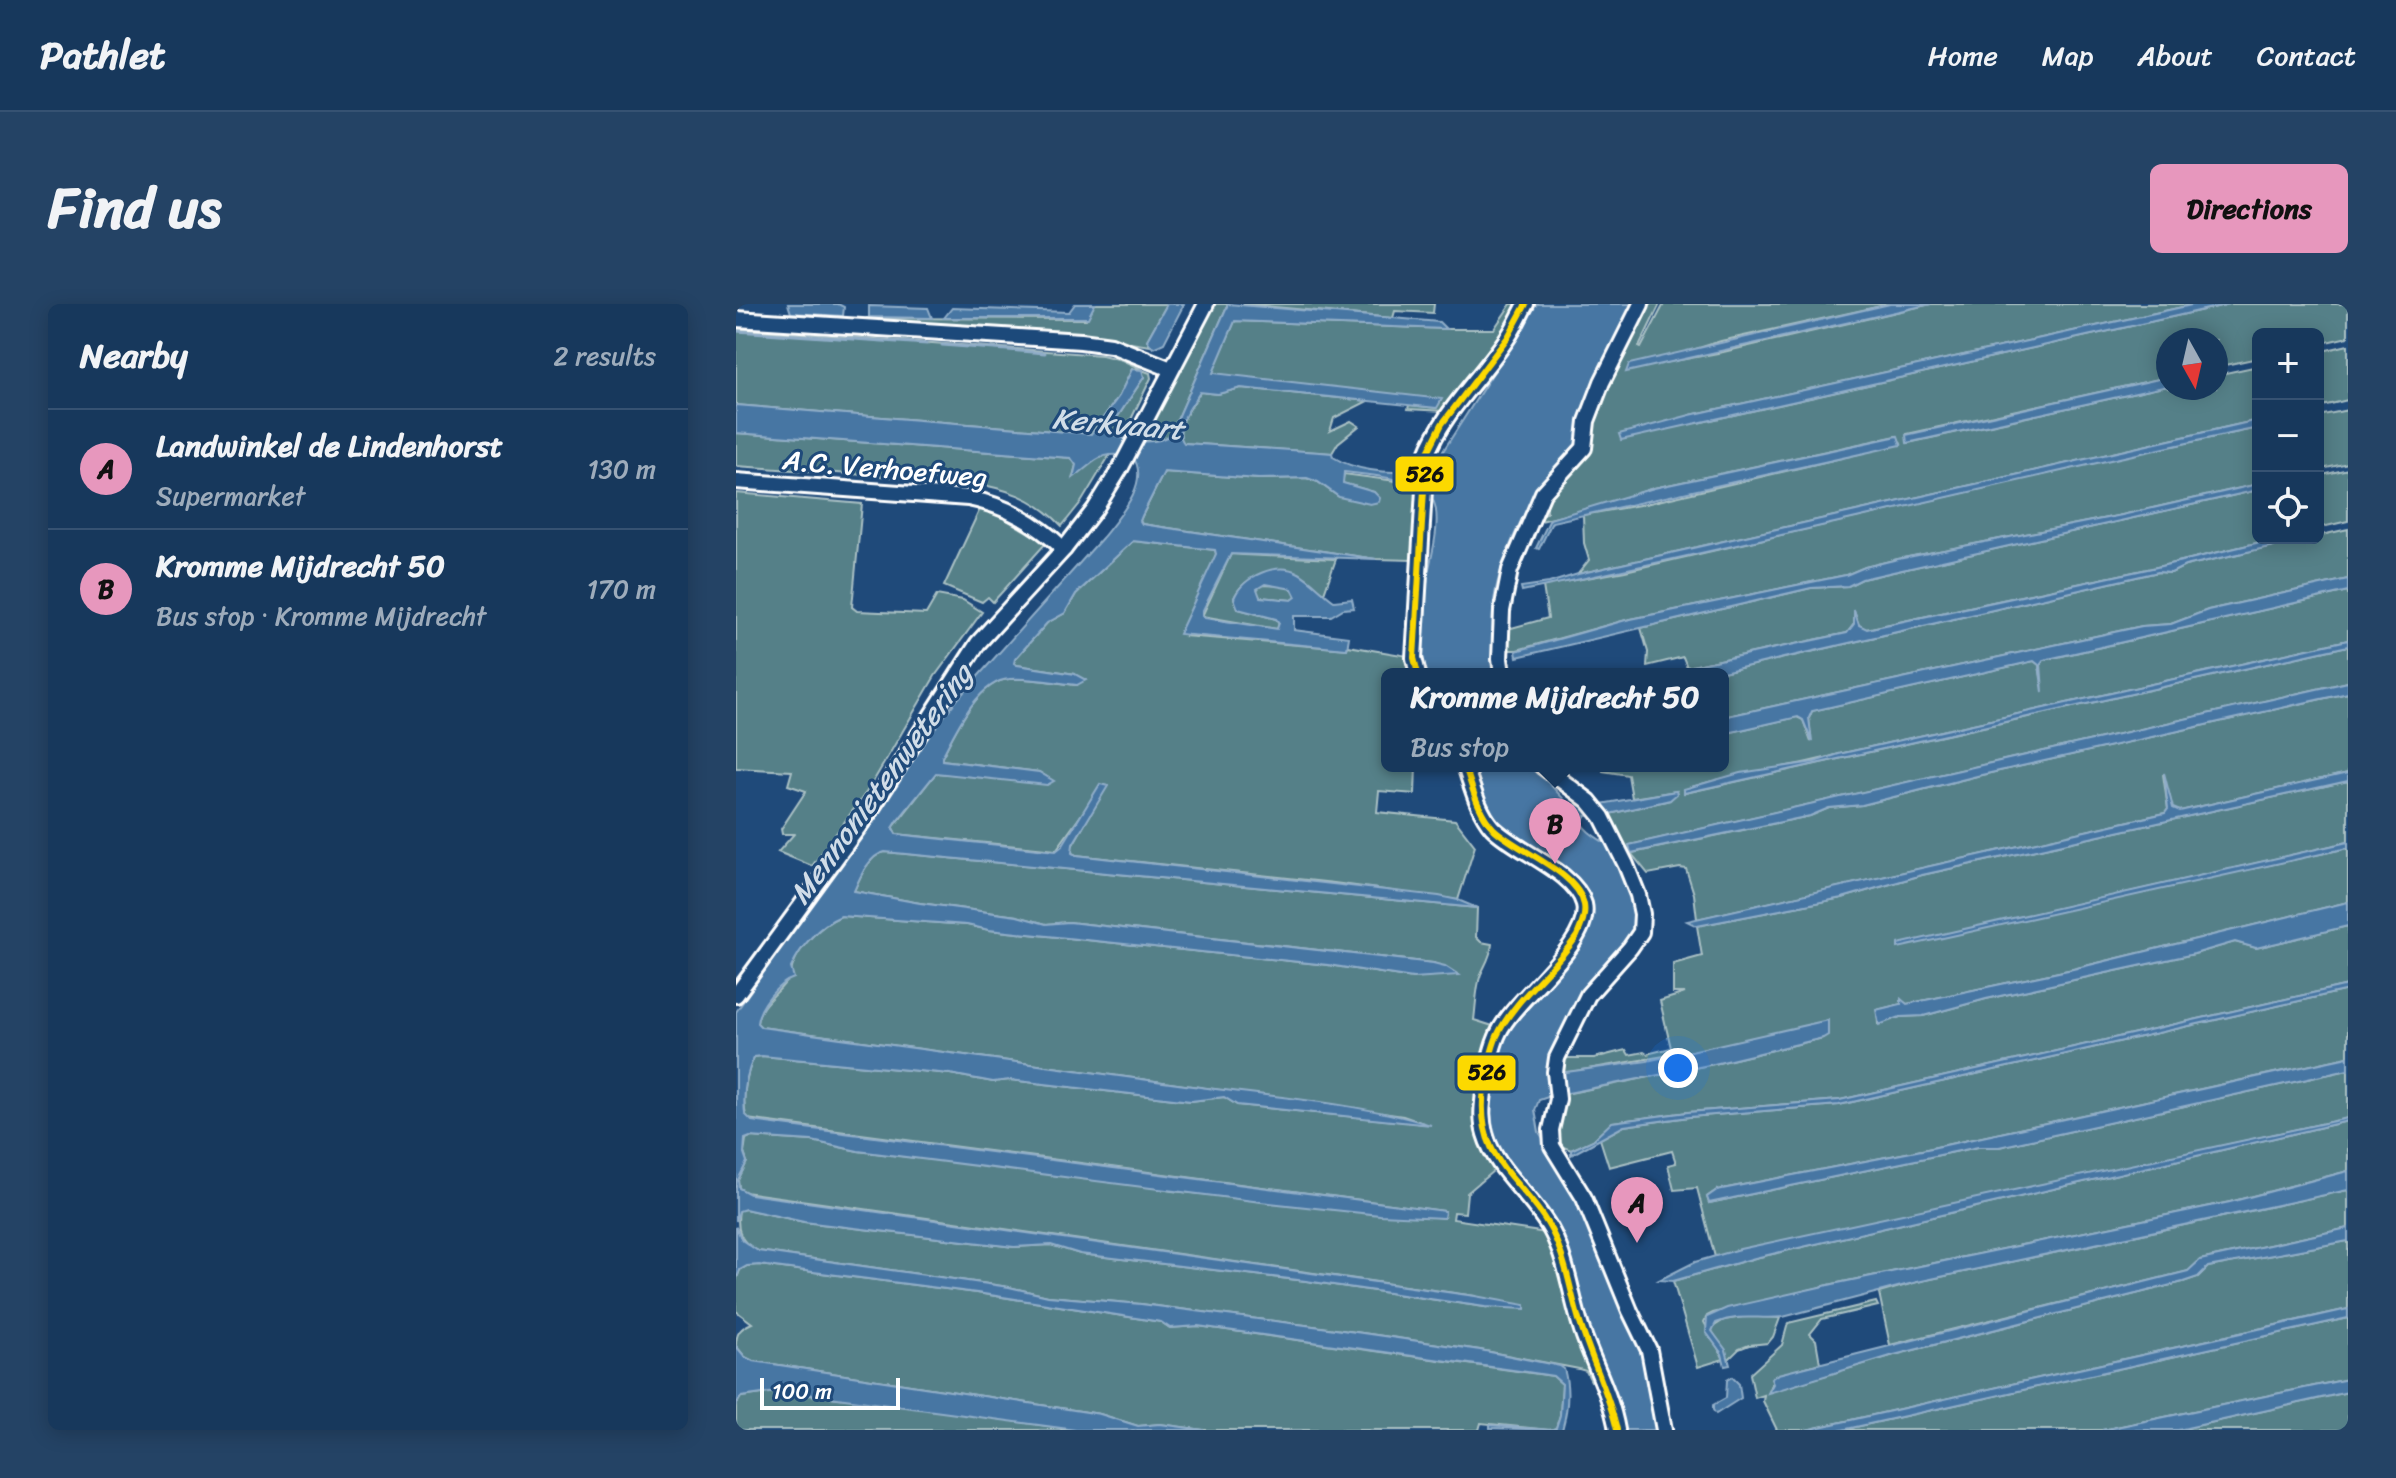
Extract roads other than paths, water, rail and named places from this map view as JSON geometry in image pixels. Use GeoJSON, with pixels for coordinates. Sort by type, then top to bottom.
{"type":"FeatureCollection","features":[{"type":"Feature","properties":{"kind":"street"},"geometry":{"type":"LineString","coordinates":[[736,995],[868,814],[978,643],[1064,549],[1095,509],[1121,467],[1206,304]]}},
{"type":"Feature","properties":{"kind":"street"},"geometry":{"type":"LineString","coordinates":[[1416,668],[1414,658],[1426,456],[1432,441],[1508,337],[1526,304]]}},
{"type":"Feature","properties":{"kind":"street"},"geometry":{"type":"LineString","coordinates":[[1501,668],[1502,611],[1510,570],[1543,493],[1584,448],[1592,408],[1641,304]]}},
{"type":"Feature","properties":{"kind":"street"},"geometry":{"type":"LineString","coordinates":[[736,319],[1081,341],[1111,345],[1171,369]]}},
{"type":"Feature","properties":{"kind":"street","name":"A.C. Verhoefweg"},"geometry":{"type":"LineString","coordinates":[[736,481],[990,502],[1011,509],[1064,549]]}},
{"type":"Feature","properties":{"kind":"street"},"geometry":{"type":"LineString","coordinates":[[1467,772],[1481,809],[1494,829],[1573,885],[1584,906],[1585,918],[1581,930],[1514,1009],[1498,1033],[1488,1064],[1482,1114],[1485,1133],[1495,1155],[1553,1234],[1585,1339],[1608,1391],[1617,1430]]}},
{"type":"Feature","properties":{"kind":"street"},"geometry":{"type":"LineString","coordinates":[[1550,772],[1589,801],[1602,817],[1638,895],[1642,914],[1641,932],[1588,995],[1557,1058],[1558,1099],[1551,1130],[1552,1146],[1584,1198],[1649,1350],[1664,1430]]}},
{"type":"Feature","properties":{"kind":"water"},"geometry":{"type":"Polygon","coordinates":[[[788,304],[838,304],[844,307],[843,316],[791,313],[788,304]]]}},
{"type":"Feature","properties":{"kind":"water"},"geometry":{"type":"Polygon","coordinates":[[[1075,304],[1095,304],[1088,318],[944,318],[952,308],[1069,312],[1075,304]]]}},
{"type":"Feature","properties":{"kind":"water"},"geometry":{"type":"Polygon","coordinates":[[[1167,304],[1184,304],[1164,343],[1153,348],[1147,340],[1167,304]]]}},
{"type":"Feature","properties":{"kind":"water"},"geometry":{"type":"Polygon","coordinates":[[[1228,304],[1439,322],[1446,329],[1235,321],[1213,373],[1442,399],[1437,408],[1241,388],[1218,394],[1200,392],[1188,410],[1180,431],[1184,443],[1332,453],[1333,457],[1350,465],[1390,472],[1409,471],[1410,465],[1436,462],[1537,304],[1633,304],[1581,415],[1575,445],[1540,487],[1509,548],[1494,598],[1496,668],[1424,668],[1420,645],[1421,614],[1436,526],[1433,501],[1427,493],[1397,480],[1344,472],[1343,483],[1374,492],[1380,498],[1379,502],[1370,504],[1339,497],[1307,478],[1259,479],[1164,472],[1142,516],[1142,524],[1376,559],[1231,554],[1202,612],[1205,618],[1277,629],[1279,623],[1276,619],[1238,609],[1234,598],[1238,590],[1253,577],[1271,570],[1290,570],[1304,576],[1334,601],[1352,599],[1354,608],[1343,609],[1331,616],[1294,616],[1294,630],[1349,637],[1347,649],[1179,634],[1216,554],[1215,550],[1133,541],[1076,594],[1065,613],[1047,623],[1015,659],[1017,665],[1075,674],[1086,680],[1077,685],[1026,679],[998,682],[969,709],[942,757],[942,760],[1039,772],[1054,781],[1047,785],[936,773],[893,828],[896,834],[1056,851],[1100,784],[1108,786],[1073,844],[1072,853],[1076,855],[1439,896],[1477,908],[885,852],[870,862],[854,891],[1017,916],[1046,924],[1069,922],[1433,963],[1459,975],[1413,978],[1328,965],[989,930],[967,925],[841,916],[825,925],[805,945],[791,968],[794,978],[770,996],[757,1023],[761,1027],[1341,1105],[1431,1125],[1237,1105],[1224,1097],[1191,1101],[762,1056],[754,1057],[749,1070],[745,1114],[752,1121],[1445,1211],[1444,1218],[1380,1215],[1269,1203],[858,1151],[812,1141],[750,1137],[745,1139],[747,1162],[738,1180],[739,1188],[750,1194],[1475,1296],[1525,1305],[1525,1309],[1485,1307],[1306,1281],[1080,1254],[1051,1245],[1014,1247],[804,1222],[745,1209],[739,1211],[736,1221],[736,1012],[903,770],[955,702],[1110,529],[1131,498],[1138,476],[1132,456],[1105,456],[1073,478],[1076,465],[1071,458],[736,433],[736,405],[1091,434],[1119,396],[1132,369],[1142,370],[1144,377],[1109,430],[1110,433],[1141,441],[1165,438],[1171,434],[1228,304]],[[1265,584],[1257,589],[1260,597],[1292,600],[1296,597],[1292,589],[1265,584]]]}},
{"type":"Feature","properties":{"kind":"water"},"geometry":{"type":"Polygon","coordinates":[[[1890,304],[1931,304],[1626,372],[1629,364],[1890,304]]]}},
{"type":"Feature","properties":{"kind":"water"},"geometry":{"type":"Polygon","coordinates":[[[2196,304],[2230,304],[1621,440],[1619,434],[1690,415],[2196,304]]]}},
{"type":"Feature","properties":{"kind":"water"},"geometry":{"type":"Polygon","coordinates":[[[869,306],[928,308],[932,318],[869,317],[869,306]]]}},
{"type":"Feature","properties":{"kind":"water"},"geometry":{"type":"Polygon","coordinates":[[[2156,380],[2156,389],[1907,443],[1906,435],[2156,380]]]}},
{"type":"Feature","properties":{"kind":"water"},"geometry":{"type":"Polygon","coordinates":[[[2252,421],[2252,429],[1522,591],[1521,587],[2252,421]]]}},
{"type":"Feature","properties":{"kind":"water"},"geometry":{"type":"Polygon","coordinates":[[[1898,436],[1901,445],[1552,522],[1539,549],[1536,548],[1550,519],[1654,488],[1898,436]]]}},
{"type":"Feature","properties":{"kind":"water"},"geometry":{"type":"Polygon","coordinates":[[[2252,485],[2252,491],[1862,579],[1848,586],[1811,588],[1517,657],[1516,651],[1626,620],[1846,575],[1898,559],[2122,515],[2252,485]]]}},
{"type":"Feature","properties":{"kind":"water"},"geometry":{"type":"Polygon","coordinates":[[[2252,544],[2282,544],[2185,566],[2171,573],[2158,572],[1729,671],[1729,668],[1687,667],[1847,633],[1854,624],[1854,610],[1859,625],[1867,629],[2252,544]]]}},
{"type":"Feature","properties":{"kind":"water"},"geometry":{"type":"Polygon","coordinates":[[[2348,579],[2348,591],[2044,660],[2041,664],[2043,692],[2039,665],[2034,661],[1812,711],[1809,718],[1812,742],[1803,720],[1798,717],[1729,733],[1729,716],[2142,626],[2171,624],[2208,610],[2348,579]]]}},
{"type":"Feature","properties":{"kind":"water"},"geometry":{"type":"Polygon","coordinates":[[[2348,640],[2348,646],[1684,793],[1684,789],[1740,773],[1814,762],[2348,640]]]}},
{"type":"Feature","properties":{"kind":"water"},"geometry":{"type":"Polygon","coordinates":[[[2348,682],[2348,693],[1977,776],[1862,805],[1829,808],[1810,816],[1631,853],[1629,845],[2348,682]]]}},
{"type":"Feature","properties":{"kind":"water"},"geometry":{"type":"Polygon","coordinates":[[[1475,772],[1539,772],[1570,806],[1676,791],[1677,794],[1670,800],[1605,815],[1585,816],[1582,824],[1612,849],[1621,865],[1632,903],[1633,935],[1570,1015],[1555,1053],[1551,1074],[1647,1061],[1828,1020],[1828,1035],[1823,1038],[1539,1100],[1535,1110],[1539,1132],[1577,1190],[1603,1252],[1615,1296],[1643,1351],[1660,1430],[1622,1430],[1570,1268],[1500,1150],[1495,1136],[1490,1090],[1495,1060],[1506,1031],[1574,952],[1591,917],[1590,901],[1575,875],[1510,831],[1494,815],[1475,772]]]}},
{"type":"Feature","properties":{"kind":"water"},"geometry":{"type":"Polygon","coordinates":[[[2164,773],[2173,808],[2180,811],[2348,773],[2348,781],[1922,875],[1842,898],[1697,926],[1687,921],[2165,813],[2168,809],[2164,773]]]}},
{"type":"Feature","properties":{"kind":"water"},"geometry":{"type":"Polygon","coordinates":[[[2348,842],[2348,848],[1898,948],[1898,944],[2348,842]]]}},
{"type":"Feature","properties":{"kind":"water"},"geometry":{"type":"Polygon","coordinates":[[[2348,902],[2348,926],[2256,948],[2235,942],[1923,1016],[1900,1017],[1879,1025],[1876,1010],[1901,1004],[1901,999],[1907,1004],[2073,969],[2348,902]]]}},
{"type":"Feature","properties":{"kind":"water"},"geometry":{"type":"Polygon","coordinates":[[[2348,985],[2348,990],[1839,1105],[1689,1117],[1624,1126],[1571,1155],[1571,1150],[1593,1140],[1612,1122],[1688,1112],[1840,1100],[2348,985]]]}},
{"type":"Feature","properties":{"kind":"water"},"geometry":{"type":"Polygon","coordinates":[[[2348,1057],[2348,1070],[1999,1147],[1978,1147],[1709,1203],[1707,1197],[1717,1190],[1927,1149],[2348,1057]]]}},
{"type":"Feature","properties":{"kind":"water"},"geometry":{"type":"Polygon","coordinates":[[[2348,1118],[2348,1121],[1755,1258],[1673,1281],[1659,1280],[1695,1262],[1740,1249],[2348,1118]]]}},
{"type":"Feature","properties":{"kind":"water"},"geometry":{"type":"Polygon","coordinates":[[[2348,1171],[2348,1190],[1917,1282],[1783,1317],[1725,1320],[1716,1323],[1712,1331],[1726,1350],[1730,1365],[1725,1366],[1722,1354],[1706,1332],[1707,1317],[1727,1308],[2230,1202],[2348,1171]]]}},
{"type":"Feature","properties":{"kind":"water"},"geometry":{"type":"Polygon","coordinates":[[[736,1227],[742,1240],[758,1251],[1009,1287],[1048,1296],[1141,1304],[1321,1327],[1480,1350],[1560,1366],[1564,1369],[1567,1384],[1564,1422],[1562,1430],[1551,1430],[1556,1428],[1560,1415],[1562,1384],[1553,1376],[1198,1326],[1170,1328],[1161,1322],[977,1293],[759,1265],[740,1270],[736,1281],[736,1227]]]}},
{"type":"Feature","properties":{"kind":"water"},"geometry":{"type":"Polygon","coordinates":[[[2348,1228],[2348,1241],[2208,1267],[2198,1277],[2183,1282],[1894,1355],[1768,1393],[1773,1384],[1771,1379],[1778,1374],[2188,1271],[2200,1260],[2348,1228]]]}},
{"type":"Feature","properties":{"kind":"water"},"geometry":{"type":"Polygon","coordinates":[[[2348,1309],[2348,1318],[1842,1430],[1806,1430],[2348,1309]]]}},
{"type":"Feature","properties":{"kind":"water"},"geometry":{"type":"Polygon","coordinates":[[[736,1346],[753,1361],[1100,1414],[1138,1426],[1160,1424],[1204,1430],[1076,1430],[776,1392],[741,1397],[736,1405],[736,1346]]]}},
{"type":"Feature","properties":{"kind":"water"},"geometry":{"type":"Polygon","coordinates":[[[1732,1377],[1739,1384],[1741,1398],[1716,1414],[1713,1405],[1726,1398],[1727,1380],[1732,1377]]]}},
{"type":"Feature","properties":{"kind":"water"},"geometry":{"type":"Polygon","coordinates":[[[2348,1379],[2348,1392],[2178,1430],[2102,1430],[2348,1379]]]}},
{"type":"Feature","properties":{"kind":"water"},"geometry":{"type":"Polygon","coordinates":[[[1490,1425],[1544,1430],[1490,1428],[1490,1425]]]}},
{"type":"Feature","properties":{"kind":"waterway"},"geometry":{"type":"LineString","coordinates":[[736,331],[927,344]]}},
{"type":"Feature","properties":{"kind":"waterway"},"geometry":{"type":"LineString","coordinates":[[942,345],[1045,353]]}},
{"type":"Feature","properties":{"kind":"place","name":"Kromme Mijdrecht 50"},"geometry":{"type":"Point","coordinates":[1555,864]}},
{"type":"Feature","properties":{"kind":"place","name":"Landwinkel de Lindenhorst"},"geometry":{"type":"Point","coordinates":[1637,1243]}},
{"type":"Feature","properties":{"kind":"water label","name":"Kerkvaart"},"geometry":{"type":"Point","coordinates":[1118,424]}},
{"type":"Feature","properties":{"kind":"water label","name":"Mennonietenwetering"},"geometry":{"type":"Point","coordinates":[881,784]}}]}
